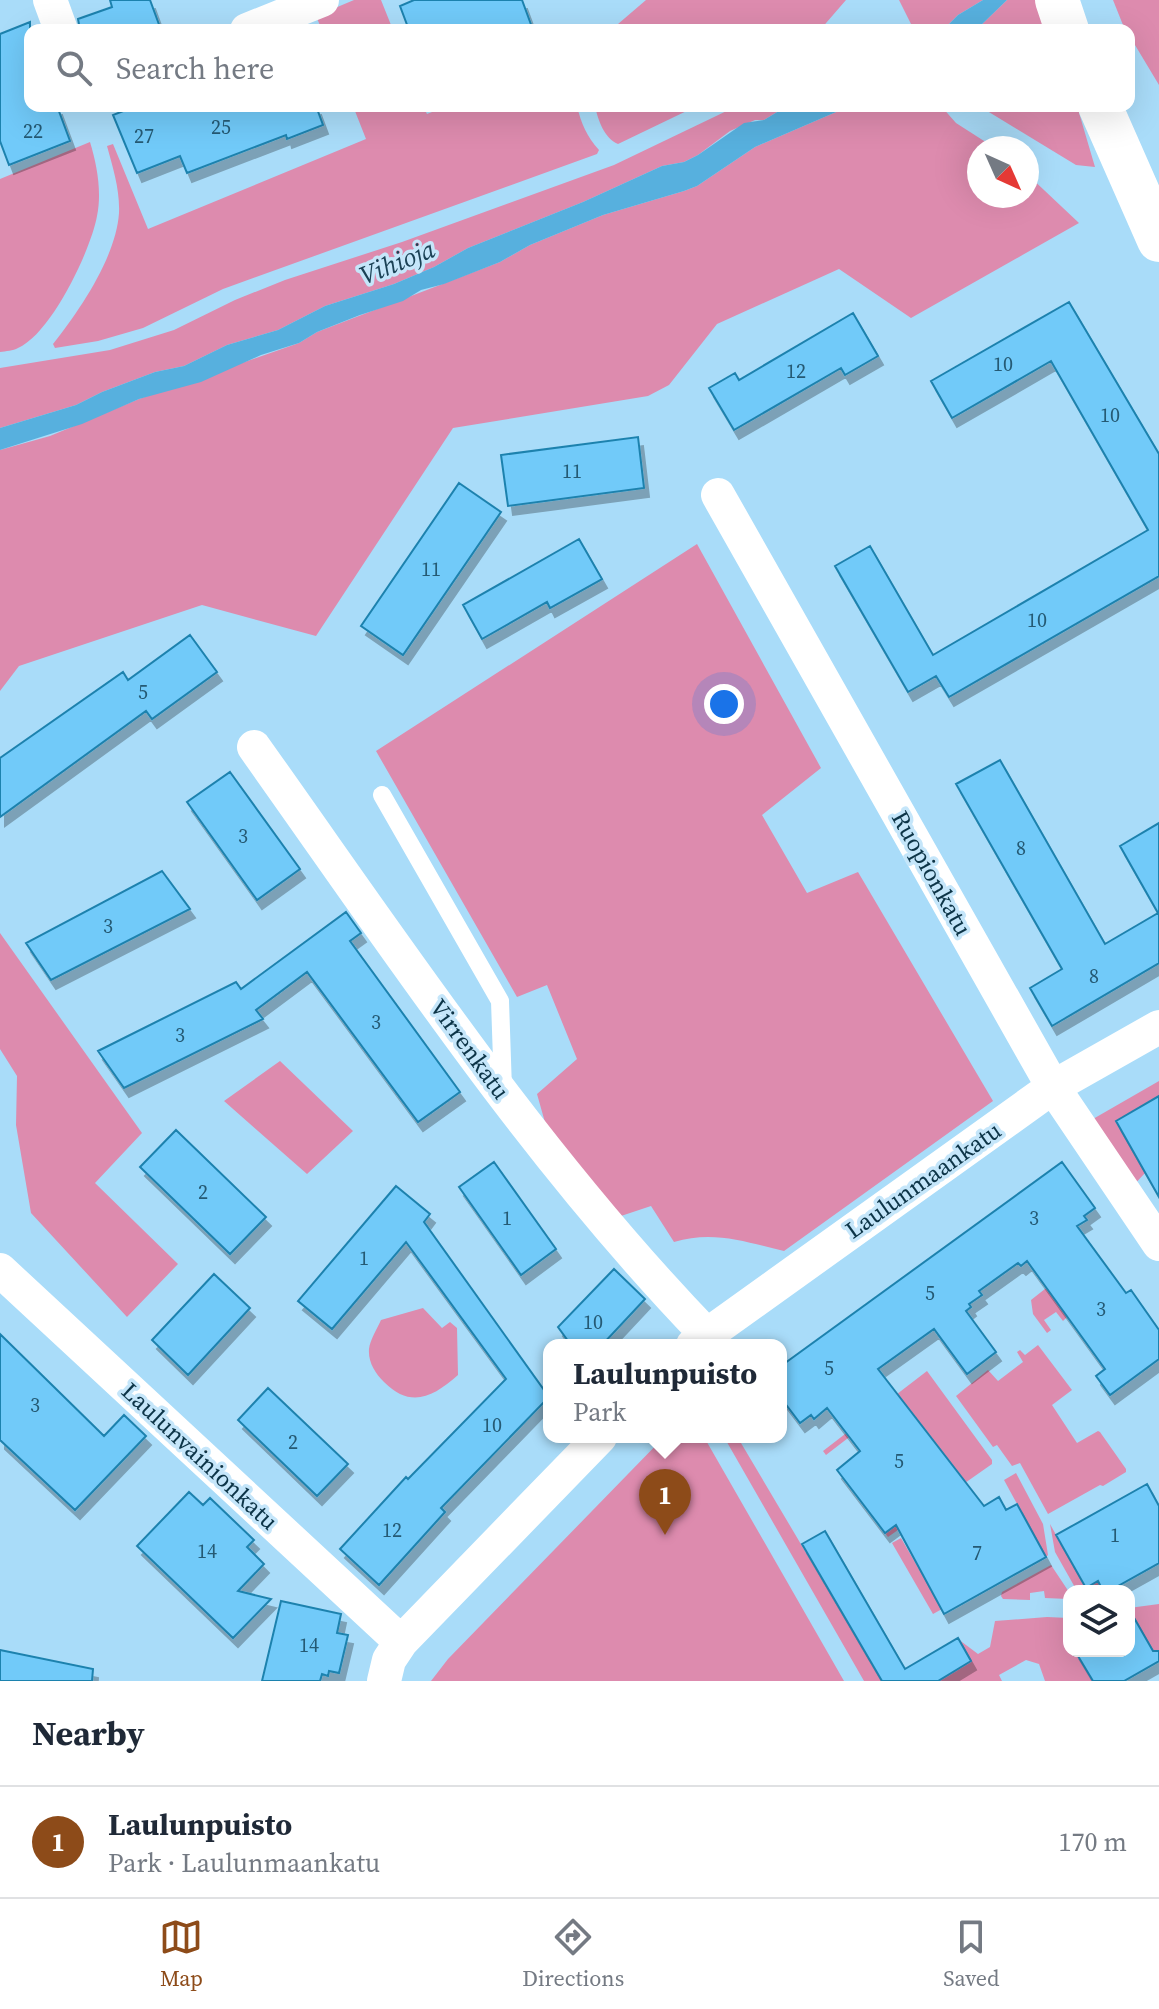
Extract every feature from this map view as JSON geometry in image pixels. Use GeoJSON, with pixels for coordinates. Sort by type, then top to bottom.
{"type":"FeatureCollection","features":[{"type":"Feature","properties":{"kind":"main road"},"geometry":{"type":"LineString","coordinates":[[1057,0],[1065,24]]}},
{"type":"Feature","properties":{"kind":"main road"},"geometry":{"type":"LineString","coordinates":[[1103,112],[1159,240]]}},
{"type":"Feature","properties":{"kind":"street"},"geometry":{"type":"LineString","coordinates":[[50,0],[59,24]]}},
{"type":"Feature","properties":{"kind":"street"},"geometry":{"type":"LineString","coordinates":[[262,24],[322,0]]}},
{"type":"Feature","properties":{"kind":"street","name":"Ruopionkatu"},"geometry":{"type":"LineString","coordinates":[[718,495],[1053,1087],[1159,1244]]}},
{"type":"Feature","properties":{"kind":"street","name":"Virrenkatu"},"geometry":{"type":"LineString","coordinates":[[254,747],[504,1097],[700,1339]]}},
{"type":"Feature","properties":{"kind":"street","name":"Laulunmaankatu"},"geometry":{"type":"LineString","coordinates":[[700,1339],[1053,1087],[1159,1027]]}},
{"type":"Feature","properties":{"kind":"street","name":"Laulunvainionkatu"},"geometry":{"type":"LineString","coordinates":[[0,1270],[401,1642]]}},
{"type":"Feature","properties":{"kind":"street"},"geometry":{"type":"LineString","coordinates":[[384,1681],[389,1660],[401,1642],[594,1443]]}},
{"type":"Feature","properties":{"kind":"lane"},"geometry":{"type":"LineString","coordinates":[[382,795],[500,1001],[504,1097]]}},
{"type":"Feature","properties":{"kind":"shaded area"},"geometry":{"type":"Polygon","coordinates":[[[354,0],[381,0],[391,24],[319,24],[316,16],[354,0]]]}},
{"type":"Feature","properties":{"kind":"shaded area"},"geometry":{"type":"Polygon","coordinates":[[[646,0],[846,0],[825,24],[618,24],[646,0]]]}},
{"type":"Feature","properties":{"kind":"shaded area"},"geometry":{"type":"Polygon","coordinates":[[[899,0],[983,0],[949,24],[911,24],[899,0]]]}},
{"type":"Feature","properties":{"kind":"shaded area"},"geometry":{"type":"Polygon","coordinates":[[[1007,0],[1040,0],[1048,24],[982,24],[1007,0]]]}},
{"type":"Feature","properties":{"kind":"shaded area"},"geometry":{"type":"Polygon","coordinates":[[[1113,0],[1159,0],[1159,85],[1135,45],[1135,24],[1123,24],[1113,0]]]}},
{"type":"Feature","properties":{"kind":"shaded area"},"geometry":{"type":"Polygon","coordinates":[[[355,112],[578,112],[585,130],[599,150],[597,154],[223,289],[143,328],[98,341],[55,348],[53,344],[104,265],[116,230],[118,196],[107,146],[113,144],[148,229],[366,139],[355,112]]]}},
{"type":"Feature","properties":{"kind":"shaded area"},"geometry":{"type":"Polygon","coordinates":[[[597,112],[685,112],[618,144],[605,133],[597,112]]]}},
{"type":"Feature","properties":{"kind":"shaded area"},"geometry":{"type":"Polygon","coordinates":[[[724,112],[777,112],[764,120],[755,120],[730,131],[684,162],[662,166],[583,202],[468,248],[394,284],[325,306],[278,330],[227,345],[184,366],[155,372],[76,405],[0,428],[0,368],[110,350],[174,330],[285,280],[402,242],[614,165],[724,112]]]}},
{"type":"Feature","properties":{"kind":"shaded area"},"geometry":{"type":"Polygon","coordinates":[[[836,112],[946,112],[956,123],[976,136],[967,136],[967,208],[1039,208],[1039,185],[1079,223],[911,318],[839,269],[717,324],[669,385],[648,396],[453,428],[316,636],[202,605],[19,666],[0,691],[0,450],[50,436],[139,399],[299,343],[317,332],[500,262],[530,245],[603,215],[697,186],[755,147],[836,112]]]}},
{"type":"Feature","properties":{"kind":"shaded area"},"geometry":{"type":"Polygon","coordinates":[[[989,112],[1079,112],[1095,167],[1076,165],[1039,142],[1039,136],[1028,136],[989,112]]]}},
{"type":"Feature","properties":{"kind":"shaded area"},"geometry":{"type":"Polygon","coordinates":[[[90,142],[97,169],[99,198],[87,249],[68,290],[43,326],[31,340],[18,348],[0,352],[0,179],[90,142]]]}},
{"type":"Feature","properties":{"kind":"shaded area"},"geometry":{"type":"Polygon","coordinates":[[[697,544],[821,768],[762,815],[807,893],[858,872],[993,1101],[784,1251],[716,1237],[674,1242],[651,1206],[615,1218],[548,1133],[537,1094],[577,1059],[547,985],[517,997],[376,751],[697,544]]]}},
{"type":"Feature","properties":{"kind":"shaded area"},"geometry":{"type":"Polygon","coordinates":[[[0,933],[142,1133],[95,1183],[178,1264],[127,1317],[31,1213],[16,1125],[17,1076],[0,1049],[0,933]]]}},
{"type":"Feature","properties":{"kind":"shaded area"},"geometry":{"type":"Polygon","coordinates":[[[280,1061],[353,1131],[307,1174],[224,1101],[280,1061]]]}},
{"type":"Feature","properties":{"kind":"shaded area"},"geometry":{"type":"Polygon","coordinates":[[[1159,1081],[1159,1096],[1116,1121],[1145,1173],[1131,1188],[1093,1119],[1159,1081]]]}},
{"type":"Feature","properties":{"kind":"shaded area"},"geometry":{"type":"Polygon","coordinates":[[[1050,1285],[1054,1298],[1067,1317],[1063,1321],[1056,1312],[1044,1320],[1051,1330],[1047,1333],[1033,1314],[1031,1300],[1050,1285]]]}},
{"type":"Feature","properties":{"kind":"shaded area"},"geometry":{"type":"Polygon","coordinates":[[[423,1308],[442,1328],[450,1322],[457,1328],[458,1375],[431,1394],[413,1397],[394,1390],[381,1379],[371,1363],[369,1349],[381,1320],[423,1308]]]}},
{"type":"Feature","properties":{"kind":"shaded area"},"geometry":{"type":"Polygon","coordinates":[[[1038,1345],[1072,1390],[1052,1405],[1077,1443],[1100,1432],[1126,1469],[1126,1472],[1103,1486],[1048,1514],[1020,1463],[1012,1466],[997,1445],[993,1447],[956,1396],[988,1370],[998,1381],[1023,1362],[1017,1352],[1020,1350],[1025,1355],[1038,1345]]]}},
{"type":"Feature","properties":{"kind":"shaded area"},"geometry":{"type":"Polygon","coordinates":[[[927,1371],[992,1464],[888,1537],[885,1533],[960,1476],[900,1398],[826,1455],[823,1451],[927,1371]]]}},
{"type":"Feature","properties":{"kind":"shaded area"},"geometry":{"type":"Polygon","coordinates":[[[658,1443],[707,1443],[844,1681],[431,1681],[448,1659],[658,1443]]]}},
{"type":"Feature","properties":{"kind":"shaded area"},"geometry":{"type":"Polygon","coordinates":[[[727,1443],[741,1443],[882,1681],[864,1681],[727,1443]]]}},
{"type":"Feature","properties":{"kind":"shaded area"},"geometry":{"type":"Polygon","coordinates":[[[1016,1473],[1043,1524],[1046,1557],[1004,1480],[1016,1473]]]}},
{"type":"Feature","properties":{"kind":"shaded area"},"geometry":{"type":"Polygon","coordinates":[[[1050,1524],[1084,1585],[1074,1585],[1055,1552],[1050,1524]]]}},
{"type":"Feature","properties":{"kind":"shaded area"},"geometry":{"type":"Polygon","coordinates":[[[901,1538],[942,1609],[933,1614],[892,1543],[901,1538]]]}},
{"type":"Feature","properties":{"kind":"shaded area"},"geometry":{"type":"Polygon","coordinates":[[[1051,1565],[1064,1585],[1063,1599],[1045,1598],[1044,1591],[1030,1593],[1030,1600],[1003,1599],[1002,1592],[1051,1565]]]}},
{"type":"Feature","properties":{"kind":"shaded area"},"geometry":{"type":"Polygon","coordinates":[[[1159,1604],[1159,1661],[1135,1623],[1135,1607],[1159,1604]]]}},
{"type":"Feature","properties":{"kind":"shaded area"},"geometry":{"type":"Polygon","coordinates":[[[1063,1618],[1063,1657],[1078,1657],[1093,1681],[1045,1681],[1039,1664],[1026,1660],[999,1675],[1002,1681],[938,1681],[971,1662],[958,1639],[978,1654],[990,1647],[995,1621],[1063,1618]]]}},
{"type":"Feature","properties":{"kind":"water"},"geometry":{"type":"Polygon","coordinates":[[[983,0],[1007,0],[982,24],[949,24],[983,0]]]}},
{"type":"Feature","properties":{"kind":"water"},"geometry":{"type":"Polygon","coordinates":[[[777,112],[836,112],[755,147],[697,186],[603,215],[530,245],[500,262],[421,290],[403,301],[317,332],[299,343],[261,355],[201,382],[139,399],[82,424],[0,450],[0,428],[76,405],[155,372],[184,366],[227,345],[278,330],[325,306],[394,284],[468,248],[583,202],[662,166],[684,162],[744,123],[764,120],[777,112]]]}},
{"type":"Feature","properties":{"kind":"building"},"geometry":{"type":"Polygon","coordinates":[[[110,0],[150,0],[159,24],[79,24],[78,19],[112,7],[110,0]]]}},
{"type":"Feature","properties":{"kind":"building"},"geometry":{"type":"Polygon","coordinates":[[[414,0],[522,0],[531,24],[407,24],[400,6],[414,0]]]}},
{"type":"Feature","properties":{"kind":"building"},"geometry":{"type":"Polygon","coordinates":[[[24,24],[24,112],[59,112],[70,141],[9,165],[0,141],[0,34],[24,24]]]}},
{"type":"Feature","properties":{"kind":"building"},"geometry":{"type":"Polygon","coordinates":[[[121,112],[318,112],[323,125],[287,139],[286,135],[187,173],[180,156],[137,173],[113,115],[121,112]]]}},
{"type":"Feature","properties":{"kind":"building"},"geometry":{"type":"Polygon","coordinates":[[[1069,302],[1159,454],[1159,576],[949,697],[936,676],[908,692],[835,566],[870,546],[933,655],[1148,530],[1051,361],[952,418],[931,381],[1069,302]]]}},
{"type":"Feature","properties":{"kind":"building"},"geometry":{"type":"Polygon","coordinates":[[[853,313],[878,356],[845,375],[841,368],[734,430],[709,388],[735,373],[739,380],[853,313]]]}},
{"type":"Feature","properties":{"kind":"building"},"geometry":{"type":"Polygon","coordinates":[[[638,437],[644,488],[508,506],[501,455],[638,437]]]}},
{"type":"Feature","properties":{"kind":"building"},"geometry":{"type":"Polygon","coordinates":[[[459,483],[501,512],[403,655],[361,626],[459,483]]]}},
{"type":"Feature","properties":{"kind":"building"},"geometry":{"type":"Polygon","coordinates":[[[579,539],[602,579],[550,608],[547,602],[482,639],[463,605],[579,539]]]}},
{"type":"Feature","properties":{"kind":"building"},"geometry":{"type":"Polygon","coordinates":[[[190,635],[217,672],[152,719],[146,711],[0,817],[0,758],[123,672],[128,680],[190,635]]]}},
{"type":"Feature","properties":{"kind":"building"},"geometry":{"type":"Polygon","coordinates":[[[1000,760],[1105,944],[1158,913],[1120,846],[1159,823],[1159,963],[1052,1026],[1030,988],[1062,969],[956,784],[1000,760]]]}},
{"type":"Feature","properties":{"kind":"building"},"geometry":{"type":"Polygon","coordinates":[[[230,772],[300,869],[257,900],[187,802],[230,772]]]}},
{"type":"Feature","properties":{"kind":"building"},"geometry":{"type":"Polygon","coordinates":[[[162,871],[190,909],[51,980],[26,943],[162,871]]]}},
{"type":"Feature","properties":{"kind":"building"},"geometry":{"type":"Polygon","coordinates":[[[346,912],[361,933],[350,941],[460,1092],[418,1122],[307,972],[256,1010],[263,1019],[124,1088],[98,1051],[236,982],[241,989],[346,912]]]}},
{"type":"Feature","properties":{"kind":"building"},"geometry":{"type":"Polygon","coordinates":[[[1159,1096],[1159,1197],[1116,1121],[1159,1096]]]}},
{"type":"Feature","properties":{"kind":"building"},"geometry":{"type":"Polygon","coordinates":[[[176,1130],[266,1217],[230,1254],[140,1167],[176,1130]]]}},
{"type":"Feature","properties":{"kind":"building"},"geometry":{"type":"Polygon","coordinates":[[[494,1162],[556,1249],[521,1275],[459,1187],[494,1162]]]}},
{"type":"Feature","properties":{"kind":"building"},"geometry":{"type":"Polygon","coordinates":[[[1062,1162],[1095,1208],[1084,1216],[1087,1220],[1077,1226],[1126,1293],[1131,1290],[1159,1330],[1159,1359],[1110,1395],[1096,1376],[1105,1369],[1027,1261],[1021,1266],[1018,1263],[979,1291],[982,1295],[969,1304],[971,1307],[966,1311],[996,1352],[967,1374],[934,1329],[878,1369],[984,1506],[999,1497],[1006,1510],[1017,1504],[1046,1557],[944,1614],[896,1525],[885,1533],[837,1470],[860,1451],[827,1408],[814,1419],[811,1415],[800,1423],[787,1406],[787,1362],[1062,1162]]]}},
{"type":"Feature","properties":{"kind":"building"},"geometry":{"type":"Polygon","coordinates":[[[396,1186],[430,1214],[424,1222],[543,1389],[543,1403],[441,1508],[445,1512],[379,1585],[340,1549],[406,1477],[408,1479],[506,1379],[406,1242],[332,1329],[298,1301],[396,1186]]]}},
{"type":"Feature","properties":{"kind":"building"},"geometry":{"type":"Polygon","coordinates":[[[614,1269],[645,1299],[608,1339],[567,1339],[558,1327],[614,1269]]]}},
{"type":"Feature","properties":{"kind":"building"},"geometry":{"type":"Polygon","coordinates":[[[214,1274],[250,1308],[188,1375],[152,1340],[214,1274]]]}},
{"type":"Feature","properties":{"kind":"building"},"geometry":{"type":"Polygon","coordinates":[[[0,1334],[104,1436],[124,1415],[146,1436],[75,1510],[0,1440],[0,1334]]]}},
{"type":"Feature","properties":{"kind":"building"},"geometry":{"type":"Polygon","coordinates":[[[268,1388],[348,1464],[317,1496],[238,1420],[268,1388]]]}},
{"type":"Feature","properties":{"kind":"building"},"geometry":{"type":"Polygon","coordinates":[[[1147,1484],[1159,1506],[1159,1563],[1120,1585],[1100,1585],[1098,1581],[1084,1585],[1056,1535],[1147,1484]]]}},
{"type":"Feature","properties":{"kind":"building"},"geometry":{"type":"Polygon","coordinates":[[[189,1492],[203,1505],[210,1498],[254,1540],[247,1547],[264,1564],[238,1591],[271,1599],[233,1638],[137,1546],[189,1492]]]}},
{"type":"Feature","properties":{"kind":"building"},"geometry":{"type":"Polygon","coordinates":[[[825,1531],[905,1669],[958,1638],[971,1661],[938,1681],[882,1681],[802,1544],[825,1531]]]}},
{"type":"Feature","properties":{"kind":"building"},"geometry":{"type":"Polygon","coordinates":[[[281,1601],[341,1614],[337,1633],[348,1635],[339,1673],[329,1671],[328,1676],[322,1674],[320,1681],[262,1681],[281,1601]]]}},
{"type":"Feature","properties":{"kind":"building"},"geometry":{"type":"Polygon","coordinates":[[[1135,1620],[1153,1651],[1159,1651],[1159,1661],[1124,1681],[1093,1681],[1079,1657],[1135,1657],[1135,1620]]]}},
{"type":"Feature","properties":{"kind":"building"},"geometry":{"type":"Polygon","coordinates":[[[0,1650],[93,1669],[92,1681],[0,1681],[0,1650]]]}},
{"type":"Feature","properties":{"kind":"place","name":"Laulunpuisto"},"geometry":{"type":"Point","coordinates":[665,1535]}},
{"type":"Feature","properties":{"kind":"water label","name":"Vihioja"},"geometry":{"type":"Point","coordinates":[397,262]}}]}
